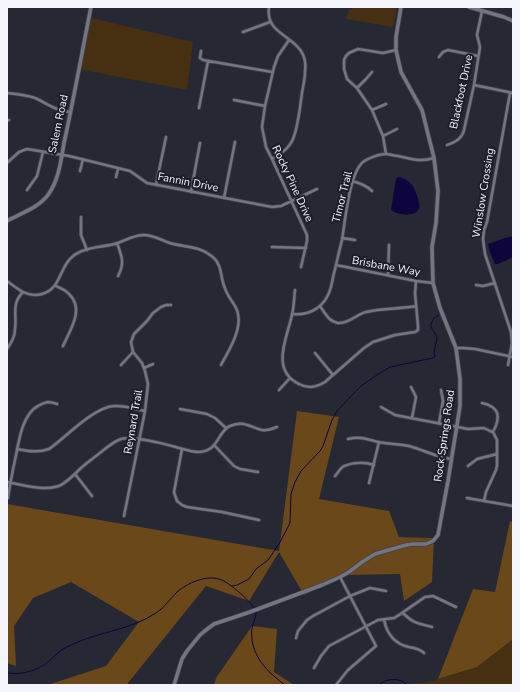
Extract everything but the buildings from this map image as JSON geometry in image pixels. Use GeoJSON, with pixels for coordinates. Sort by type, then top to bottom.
{"type":"FeatureCollection","features":[{"type":"Feature","properties":{"kind":"street","name":"Salem Road"},"geometry":{"type":"LineString","coordinates":[[7,221],[41,202],[48,196],[55,182],[71,112],[91,7]]}},
{"type":"Feature","properties":{"kind":"street"},"geometry":{"type":"LineString","coordinates":[[269,7],[268,12],[270,22],[301,51],[304,58],[306,71],[292,142],[285,150],[272,159]]}},
{"type":"Feature","properties":{"kind":"street","name":"Rock Springs Road"},"geometry":{"type":"LineString","coordinates":[[174,685],[182,658],[200,635],[214,624],[251,612],[322,585],[340,577],[376,554],[406,545],[426,544],[438,535],[457,427],[461,385],[456,348],[440,308],[434,283],[432,247],[436,223],[438,192],[434,158],[422,110],[401,72],[396,50],[396,36],[401,7]]}},
{"type":"Feature","properties":{"kind":"street"},"geometry":{"type":"LineString","coordinates":[[469,7],[513,21]]}},
{"type":"Feature","properties":{"kind":"street","name":"Blackfoot Drive"},"geometry":{"type":"LineString","coordinates":[[447,145],[457,140],[463,134],[474,85],[480,47],[477,35],[482,11]]}},
{"type":"Feature","properties":{"kind":"street"},"geometry":{"type":"LineString","coordinates":[[243,32],[270,22]]}},
{"type":"Feature","properties":{"kind":"street","name":"Rocky Pine Drive"},"geometry":{"type":"LineString","coordinates":[[289,40],[278,56],[272,72],[265,106],[262,132],[266,147],[307,235],[306,248],[301,267]]}},
{"type":"Feature","properties":{"kind":"street"},"geometry":{"type":"LineString","coordinates":[[386,154],[383,136],[372,110],[357,88],[347,79],[344,69],[344,60],[349,52],[358,49],[383,53],[396,50]]}},
{"type":"Feature","properties":{"kind":"street"},"geometry":{"type":"LineString","coordinates":[[439,57],[443,52],[448,50],[478,56]]}},
{"type":"Feature","properties":{"kind":"street"},"geometry":{"type":"LineString","coordinates":[[201,51],[200,58],[203,60],[272,72]]}},
{"type":"Feature","properties":{"kind":"street"},"geometry":{"type":"LineString","coordinates":[[199,108],[208,61]]}},
{"type":"Feature","properties":{"kind":"street"},"geometry":{"type":"LineString","coordinates":[[357,88],[372,72]]}},
{"type":"Feature","properties":{"kind":"street"},"geometry":{"type":"LineString","coordinates":[[474,85],[511,93]]}},
{"type":"Feature","properties":{"kind":"street"},"geometry":{"type":"LineString","coordinates":[[7,93],[33,98],[59,110],[71,112]]}},
{"type":"Feature","properties":{"kind":"street","name":"Winslow Crossing"},"geometry":{"type":"LineString","coordinates":[[508,365],[511,356],[512,331],[494,283],[485,254],[483,239],[511,93]]}},
{"type":"Feature","properties":{"kind":"street"},"geometry":{"type":"LineString","coordinates":[[234,100],[265,106]]}},
{"type":"Feature","properties":{"kind":"street"},"geometry":{"type":"LineString","coordinates":[[372,110],[386,104]]}},
{"type":"Feature","properties":{"kind":"street"},"geometry":{"type":"LineString","coordinates":[[383,136],[397,129]]}},
{"type":"Feature","properties":{"kind":"street"},"geometry":{"type":"LineString","coordinates":[[156,185],[166,137]]}},
{"type":"Feature","properties":{"kind":"street"},"geometry":{"type":"LineString","coordinates":[[224,198],[234,142]]}},
{"type":"Feature","properties":{"kind":"street"},"geometry":{"type":"LineString","coordinates":[[191,192],[200,143]]}},
{"type":"Feature","properties":{"kind":"street","name":"Fannin Drive"},"geometry":{"type":"LineString","coordinates":[[7,163],[22,150],[31,149],[62,154],[130,171],[144,182],[272,207],[281,206],[292,202],[316,190]]}},
{"type":"Feature","properties":{"kind":"street"},"geometry":{"type":"LineString","coordinates":[[27,190],[37,176],[43,152]]}},
{"type":"Feature","properties":{"kind":"street","name":"Timor Trail"},"geometry":{"type":"LineString","coordinates":[[320,306],[328,296],[342,238],[352,181],[361,164],[364,161],[386,154],[413,160],[427,160],[434,158]]}},
{"type":"Feature","properties":{"kind":"street"},"geometry":{"type":"LineString","coordinates":[[80,171],[83,159]]}},
{"type":"Feature","properties":{"kind":"street"},"geometry":{"type":"LineString","coordinates":[[116,177],[118,169]]}},
{"type":"Feature","properties":{"kind":"street"},"geometry":{"type":"LineString","coordinates":[[352,181],[363,184],[372,191]]}},
{"type":"Feature","properties":{"kind":"street"},"geometry":{"type":"LineString","coordinates":[[81,217],[81,235],[87,250]]}},
{"type":"Feature","properties":{"kind":"street"},"geometry":{"type":"LineString","coordinates":[[7,281],[23,292],[31,295],[44,294],[56,286],[71,258],[76,254],[117,243],[134,236],[154,236],[171,243],[204,251],[209,254],[218,264],[223,284],[238,315],[239,323],[237,333],[221,365]]}},
{"type":"Feature","properties":{"kind":"street"},"geometry":{"type":"LineString","coordinates":[[342,238],[355,240]]}},
{"type":"Feature","properties":{"kind":"street"},"geometry":{"type":"LineString","coordinates":[[117,243],[123,264],[118,276]]}},
{"type":"Feature","properties":{"kind":"street"},"geometry":{"type":"LineString","coordinates":[[388,245],[388,275]]}},
{"type":"Feature","properties":{"kind":"street"},"geometry":{"type":"LineString","coordinates":[[272,247],[306,248]]}},
{"type":"Feature","properties":{"kind":"street","name":"Brisbane Way"},"geometry":{"type":"LineString","coordinates":[[336,265],[416,281],[434,283]]}},
{"type":"Feature","properties":{"kind":"street"},"geometry":{"type":"LineString","coordinates":[[295,290],[292,314],[282,354],[284,368],[290,378],[301,386],[311,387],[325,382],[373,342],[418,330],[415,293],[416,281]]}},
{"type":"Feature","properties":{"kind":"street"},"geometry":{"type":"LineString","coordinates":[[476,285],[483,286],[494,283]]}},
{"type":"Feature","properties":{"kind":"street"},"geometry":{"type":"LineString","coordinates":[[56,286],[69,293],[75,302],[76,308],[76,319],[63,346]]}},
{"type":"Feature","properties":{"kind":"street"},"geometry":{"type":"LineString","coordinates":[[7,349],[16,330],[15,308],[20,295],[23,292]]}},
{"type":"Feature","properties":{"kind":"street"},"geometry":{"type":"LineString","coordinates":[[121,364],[133,352],[131,342],[134,334],[153,313],[161,307],[171,305]]}},
{"type":"Feature","properties":{"kind":"street"},"geometry":{"type":"LineString","coordinates":[[292,314],[306,314],[314,311],[320,306],[334,322],[344,323],[365,312],[416,306]]}},
{"type":"Feature","properties":{"kind":"street"},"geometry":{"type":"LineString","coordinates":[[456,348],[475,349],[511,356]]}},
{"type":"Feature","properties":{"kind":"street","name":"Reynard Trail"},"geometry":{"type":"LineString","coordinates":[[124,516],[140,439],[148,384],[144,368],[133,352]]}},
{"type":"Feature","properties":{"kind":"street"},"geometry":{"type":"LineString","coordinates":[[315,353],[333,375]]}},
{"type":"Feature","properties":{"kind":"street"},"geometry":{"type":"LineString","coordinates":[[144,368],[153,364]]}},
{"type":"Feature","properties":{"kind":"street"},"geometry":{"type":"LineString","coordinates":[[279,390],[290,378]]}},
{"type":"Feature","properties":{"kind":"street"},"geometry":{"type":"LineString","coordinates":[[411,387],[416,398],[412,418]]}},
{"type":"Feature","properties":{"kind":"street"},"geometry":{"type":"LineString","coordinates":[[439,423],[443,401],[441,390]]}},
{"type":"Feature","properties":{"kind":"street"},"geometry":{"type":"LineString","coordinates":[[8,498],[9,482],[21,432],[30,412],[34,408],[46,402],[57,404]]}},
{"type":"Feature","properties":{"kind":"street"},"geometry":{"type":"LineString","coordinates":[[482,403],[490,405],[497,412],[497,425],[493,432]]}},
{"type":"Feature","properties":{"kind":"street"},"geometry":{"type":"LineString","coordinates":[[17,449],[38,452],[49,449],[93,414],[110,406],[119,406],[145,411]]}},
{"type":"Feature","properties":{"kind":"street"},"geometry":{"type":"LineString","coordinates":[[381,407],[394,415],[468,429],[484,428],[493,432],[497,440],[497,466],[486,492],[484,501]]}},
{"type":"Feature","properties":{"kind":"street"},"geometry":{"type":"LineString","coordinates":[[180,409],[207,414],[215,418],[226,428]]}},
{"type":"Feature","properties":{"kind":"street"},"geometry":{"type":"LineString","coordinates":[[9,482],[40,488],[50,488],[60,485],[116,442],[126,438],[140,439],[199,452],[214,445],[226,428],[234,424],[247,424],[262,430],[277,428]]}},
{"type":"Feature","properties":{"kind":"street"},"geometry":{"type":"LineString","coordinates":[[348,439],[362,437],[379,442],[409,446],[436,456],[451,459]]}},
{"type":"Feature","properties":{"kind":"street"},"geometry":{"type":"LineString","coordinates":[[369,483],[379,442]]}},
{"type":"Feature","properties":{"kind":"street"},"geometry":{"type":"LineString","coordinates":[[214,445],[234,466],[240,469],[258,472]]}},
{"type":"Feature","properties":{"kind":"street"},"geometry":{"type":"LineString","coordinates":[[182,449],[174,492],[179,503],[187,507],[222,512],[259,520]]}},
{"type":"Feature","properties":{"kind":"street"},"geometry":{"type":"LineString","coordinates":[[468,466],[477,459],[497,454]]}},
{"type":"Feature","properties":{"kind":"street"},"geometry":{"type":"LineString","coordinates":[[335,476],[344,466],[361,462],[374,465]]}},
{"type":"Feature","properties":{"kind":"street"},"geometry":{"type":"LineString","coordinates":[[75,474],[92,496]]}},
{"type":"Feature","properties":{"kind":"street"},"geometry":{"type":"LineString","coordinates":[[467,498],[513,506]]}},
{"type":"Feature","properties":{"kind":"street"},"geometry":{"type":"LineString","coordinates":[[336,685],[348,670],[376,646],[340,577]]}},
{"type":"Feature","properties":{"kind":"street"},"geometry":{"type":"LineString","coordinates":[[296,638],[298,631],[307,620],[350,596],[370,588],[386,591]]}},
{"type":"Feature","properties":{"kind":"street"},"geometry":{"type":"LineString","coordinates":[[314,668],[329,646],[378,620],[394,618],[425,597],[433,596],[456,607]]}},
{"type":"Feature","properties":{"kind":"street"},"geometry":{"type":"LineString","coordinates":[[403,612],[414,622],[432,627]]}},
{"type":"Feature","properties":{"kind":"street"},"geometry":{"type":"LineString","coordinates":[[384,620],[389,634],[397,642],[422,650],[424,653]]}},
{"type":"Feature","properties":{"kind":"shaded area"},"geometry":{"type":"Polygon","coordinates":[[[353,7],[397,7],[393,27],[346,19],[349,9],[352,10],[353,7]]]}},
{"type":"Feature","properties":{"kind":"shaded area"},"geometry":{"type":"Polygon","coordinates":[[[87,17],[193,42],[187,90],[77,69],[87,17]]]}},
{"type":"Feature","properties":{"kind":"shaded area"},"geometry":{"type":"Polygon","coordinates":[[[398,177],[408,181],[414,189],[419,208],[414,213],[406,215],[391,210],[396,179],[398,177]]]}},
{"type":"Feature","properties":{"kind":"shaded area"},"geometry":{"type":"Polygon","coordinates":[[[513,236],[513,257],[495,264],[488,244],[513,236]]]}},
{"type":"Feature","properties":{"kind":"shaded area"},"geometry":{"type":"Polygon","coordinates":[[[297,411],[339,417],[319,499],[389,511],[399,537],[434,538],[432,582],[404,601],[400,574],[345,575],[304,595],[279,552],[249,601],[206,586],[128,683],[128,685],[47,685],[106,666],[139,622],[71,582],[33,598],[14,626],[16,666],[7,663],[7,504],[279,551],[297,411]]]}},
{"type":"Feature","properties":{"kind":"shaded area"},"geometry":{"type":"Polygon","coordinates":[[[510,521],[513,522],[513,639],[477,667],[438,679],[473,589],[495,592],[510,521]]]}},
{"type":"Feature","properties":{"kind":"shaded area"},"geometry":{"type":"Polygon","coordinates":[[[252,626],[277,629],[274,672],[294,685],[214,685],[216,678],[252,626]]]}},
{"type":"Feature","properties":{"kind":"shaded area"},"geometry":{"type":"Polygon","coordinates":[[[512,639],[513,685],[399,685],[429,682],[477,667],[512,639]]]}},
{"type":"Feature","properties":{"kind":"waterway"},"geometry":{"type":"LineString","coordinates":[[232,586],[249,579],[256,569],[268,560],[279,544],[290,523],[291,494],[295,482],[301,471],[323,446],[332,420],[337,411],[361,386],[390,367],[433,358],[435,356],[434,352],[437,338],[431,324],[434,318],[439,315]]}},
{"type":"Feature","properties":{"kind":"waterway"},"geometry":{"type":"LineString","coordinates":[[7,673],[24,673],[35,670],[63,649],[88,638],[123,628],[146,619],[159,611],[177,592],[186,586],[202,579],[214,578],[219,579],[234,588],[251,604],[256,613],[252,626],[252,640],[256,654],[268,671],[285,685]]}},
{"type":"Feature","properties":{"kind":"waterway"},"geometry":{"type":"LineString","coordinates":[[379,685],[385,681],[393,679],[404,682],[407,685]]}}]}
